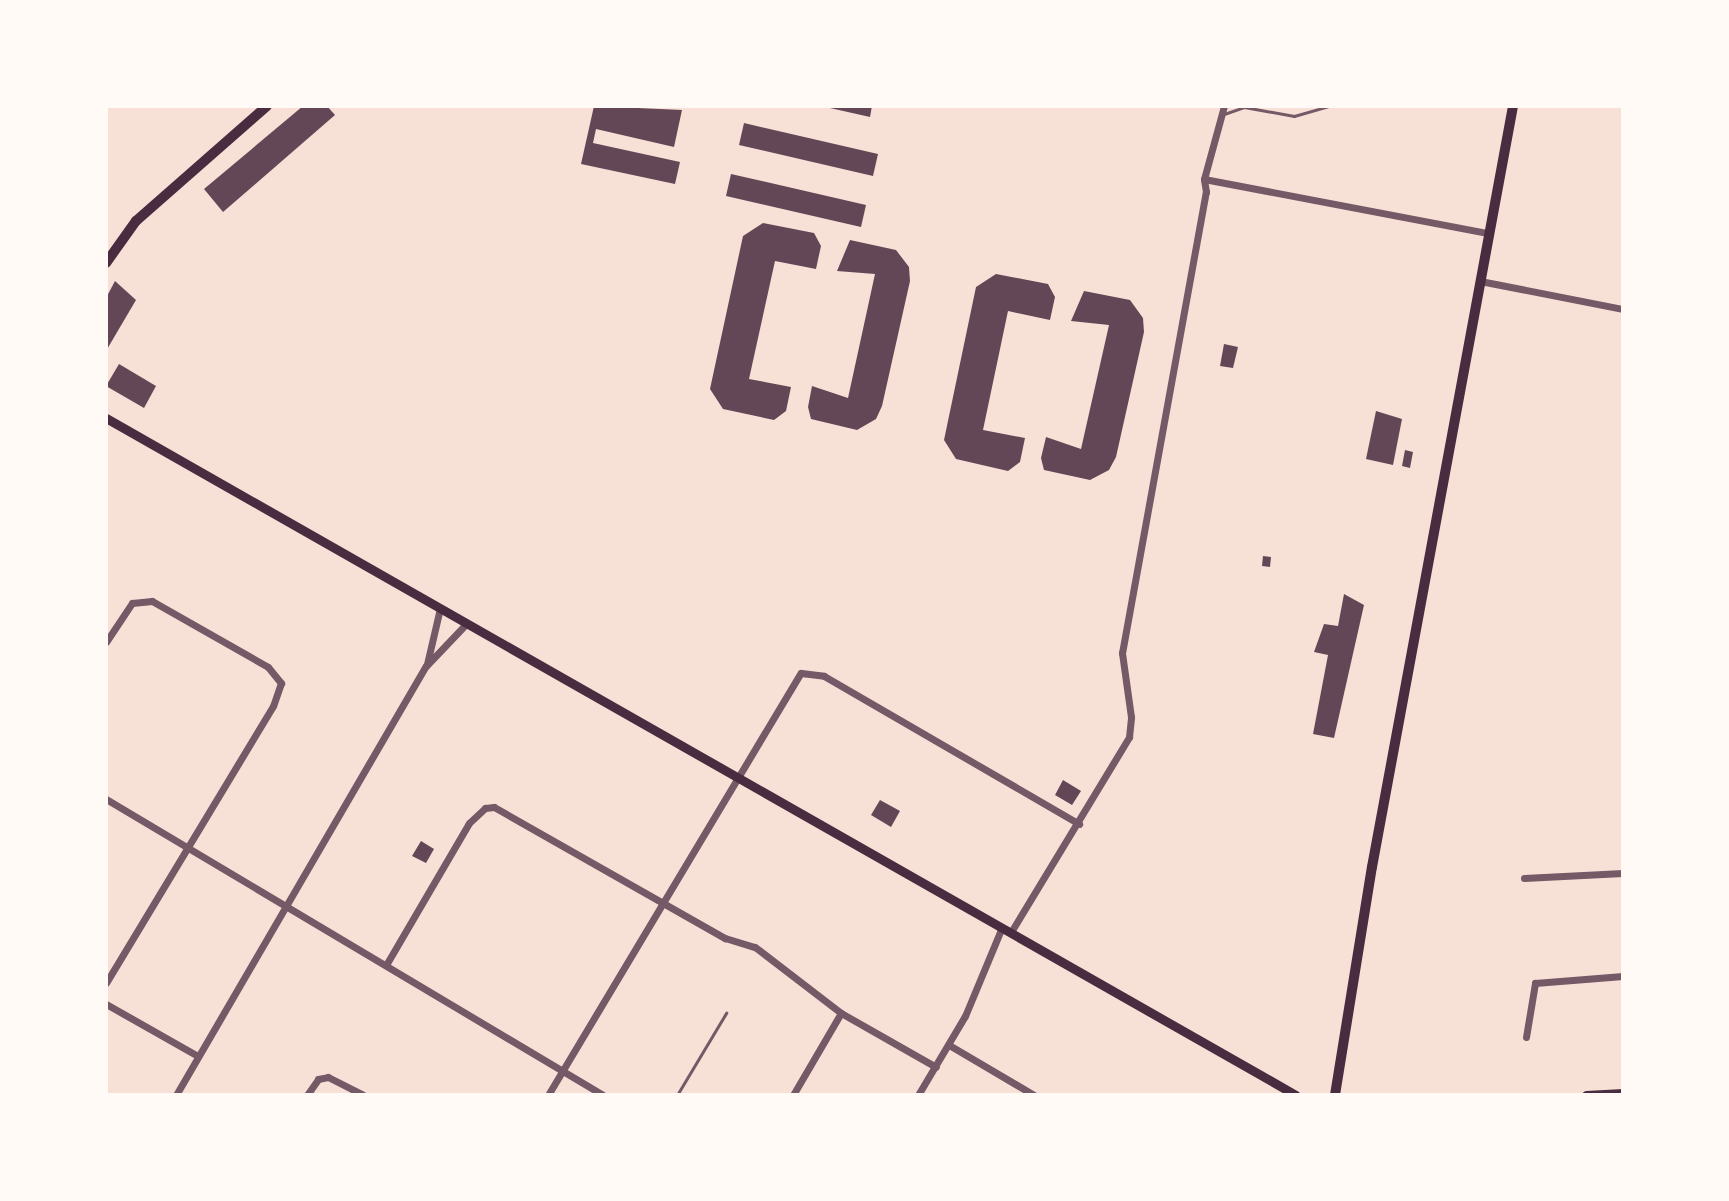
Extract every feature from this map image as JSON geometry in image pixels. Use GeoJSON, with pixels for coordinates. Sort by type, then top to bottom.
{"type":"FeatureCollection","features":[{"type":"Feature","properties":{"kind":"main road"},"geometry":{"type":"LineString","coordinates":[[106,263],[136,221],[267,106]]}},
{"type":"Feature","properties":{"kind":"main road"},"geometry":{"type":"LineString","coordinates":[[1335,1095],[1374,855],[1513,106]]}},
{"type":"Feature","properties":{"kind":"main road"},"geometry":{"type":"LineString","coordinates":[[106,418],[1296,1095]]}},
{"type":"Feature","properties":{"kind":"main road"},"geometry":{"type":"LineString","coordinates":[[1586,1095],[1623,1093]]}},
{"type":"Feature","properties":{"kind":"street"},"geometry":{"type":"LineString","coordinates":[[918,1095],[949,1045],[1007,929],[1079,824],[1131,728],[1122,653],[1206,192],[1204,179],[1224,106]]}},
{"type":"Feature","properties":{"kind":"street"},"geometry":{"type":"LineString","coordinates":[[1204,179],[1488,233]]}},
{"type":"Feature","properties":{"kind":"street"},"geometry":{"type":"LineString","coordinates":[[1480,281],[1623,309]]}},
{"type":"Feature","properties":{"kind":"street"},"geometry":{"type":"LineString","coordinates":[[106,642],[132,603],[152,601],[268,667],[281,683],[273,706],[106,983]]}},
{"type":"Feature","properties":{"kind":"street"},"geometry":{"type":"LineString","coordinates":[[426,666],[440,608]]}},
{"type":"Feature","properties":{"kind":"street"},"geometry":{"type":"LineString","coordinates":[[176,1095],[426,666],[467,623]]}},
{"type":"Feature","properties":{"kind":"street"},"geometry":{"type":"LineString","coordinates":[[548,1095],[740,778],[795,679],[811,671],[1079,824]]}},
{"type":"Feature","properties":{"kind":"street"},"geometry":{"type":"LineString","coordinates":[[106,799],[603,1095]]}},
{"type":"Feature","properties":{"kind":"street"},"geometry":{"type":"LineString","coordinates":[[386,965],[469,823],[485,808],[510,812],[663,904],[725,938],[755,947],[841,1013],[936,1067]]}},
{"type":"Feature","properties":{"kind":"street"},"geometry":{"type":"LineString","coordinates":[[1524,878],[1623,873]]}},
{"type":"Feature","properties":{"kind":"street"},"geometry":{"type":"LineString","coordinates":[[1526,1037],[1535,983],[1623,976]]}},
{"type":"Feature","properties":{"kind":"street"},"geometry":{"type":"LineString","coordinates":[[106,1004],[198,1056]]}},
{"type":"Feature","properties":{"kind":"street"},"geometry":{"type":"LineString","coordinates":[[793,1095],[841,1013]]}},
{"type":"Feature","properties":{"kind":"street"},"geometry":{"type":"LineString","coordinates":[[949,1045],[1034,1095]]}},
{"type":"Feature","properties":{"kind":"street"},"geometry":{"type":"LineString","coordinates":[[307,1095],[318,1079],[328,1077],[363,1095]]}},
{"type":"Feature","properties":{"kind":"lane"},"geometry":{"type":"LineString","coordinates":[[1221,116],[1244,107],[1288,116],[1328,106]]}},
{"type":"Feature","properties":{"kind":"lane"},"geometry":{"type":"LineString","coordinates":[[677,1095],[726,1013]]}},
{"type":"Feature","properties":{"kind":"building"},"geometry":{"type":"Polygon","coordinates":[[[303,106],[327,106],[335,115],[223,212],[204,189],[303,106]]]}},
{"type":"Feature","properties":{"kind":"building"},"geometry":{"type":"Polygon","coordinates":[[[594,106],[682,110],[674,147],[596,129],[593,143],[680,162],[675,184],[581,164],[594,106]]]}},
{"type":"Feature","properties":{"kind":"building"},"geometry":{"type":"Polygon","coordinates":[[[821,106],[872,106],[870,117],[821,106]]]}},
{"type":"Feature","properties":{"kind":"building"},"geometry":{"type":"Polygon","coordinates":[[[744,123],[878,154],[873,176],[739,145],[744,123]]]}},
{"type":"Feature","properties":{"kind":"building"},"geometry":{"type":"Polygon","coordinates":[[[731,174],[866,205],[861,227],[726,196],[731,174]]]}},
{"type":"Feature","properties":{"kind":"building"},"geometry":{"type":"Polygon","coordinates":[[[763,223],[814,233],[821,246],[816,269],[775,261],[749,379],[791,387],[786,411],[774,420],[723,409],[710,389],[743,236],[763,223]]]}},
{"type":"Feature","properties":{"kind":"building"},"geometry":{"type":"Polygon","coordinates":[[[850,240],[896,250],[909,267],[910,281],[882,406],[876,419],[857,430],[811,419],[808,407],[812,386],[848,398],[875,274],[837,271],[850,240]]]}},
{"type":"Feature","properties":{"kind":"building"},"geometry":{"type":"Polygon","coordinates":[[[996,274],[1048,284],[1055,297],[1050,320],[1008,311],[983,430],[1025,438],[1020,462],[1008,471],[956,459],[944,440],[976,287],[996,274]]]}},
{"type":"Feature","properties":{"kind":"building"},"geometry":{"type":"Polygon","coordinates":[[[115,281],[136,300],[106,351],[106,298],[115,281]]]}},
{"type":"Feature","properties":{"kind":"building"},"geometry":{"type":"Polygon","coordinates":[[[1084,291],[1130,300],[1143,318],[1144,332],[1116,457],[1109,470],[1090,480],[1044,470],[1041,458],[1046,437],[1081,449],[1109,325],[1071,321],[1084,291]]]}},
{"type":"Feature","properties":{"kind":"building"},"geometry":{"type":"Polygon","coordinates":[[[1224,344],[1238,347],[1233,368],[1220,366],[1224,344]]]}},
{"type":"Feature","properties":{"kind":"building"},"geometry":{"type":"Polygon","coordinates":[[[119,364],[156,386],[144,408],[106,386],[119,364]]]}},
{"type":"Feature","properties":{"kind":"building"},"geometry":{"type":"Polygon","coordinates":[[[1376,411],[1402,419],[1393,465],[1366,459],[1376,411]]]}},
{"type":"Feature","properties":{"kind":"building"},"geometry":{"type":"Polygon","coordinates":[[[1405,450],[1413,452],[1410,468],[1402,466],[1405,450]]]}},
{"type":"Feature","properties":{"kind":"building"},"geometry":{"type":"Polygon","coordinates":[[[1263,556],[1271,557],[1270,567],[1262,566],[1263,556]]]}},
{"type":"Feature","properties":{"kind":"building"},"geometry":{"type":"Polygon","coordinates":[[[1344,594],[1364,605],[1334,738],[1313,734],[1328,655],[1314,652],[1324,624],[1338,626],[1344,594]]]}},
{"type":"Feature","properties":{"kind":"building"},"geometry":{"type":"Polygon","coordinates":[[[1063,780],[1081,791],[1072,805],[1055,795],[1063,780]]]}},
{"type":"Feature","properties":{"kind":"building"},"geometry":{"type":"Polygon","coordinates":[[[880,800],[900,811],[891,827],[871,815],[880,800]]]}},
{"type":"Feature","properties":{"kind":"building"},"geometry":{"type":"Polygon","coordinates":[[[421,841],[434,849],[426,863],[412,856],[421,841]]]}}]}
